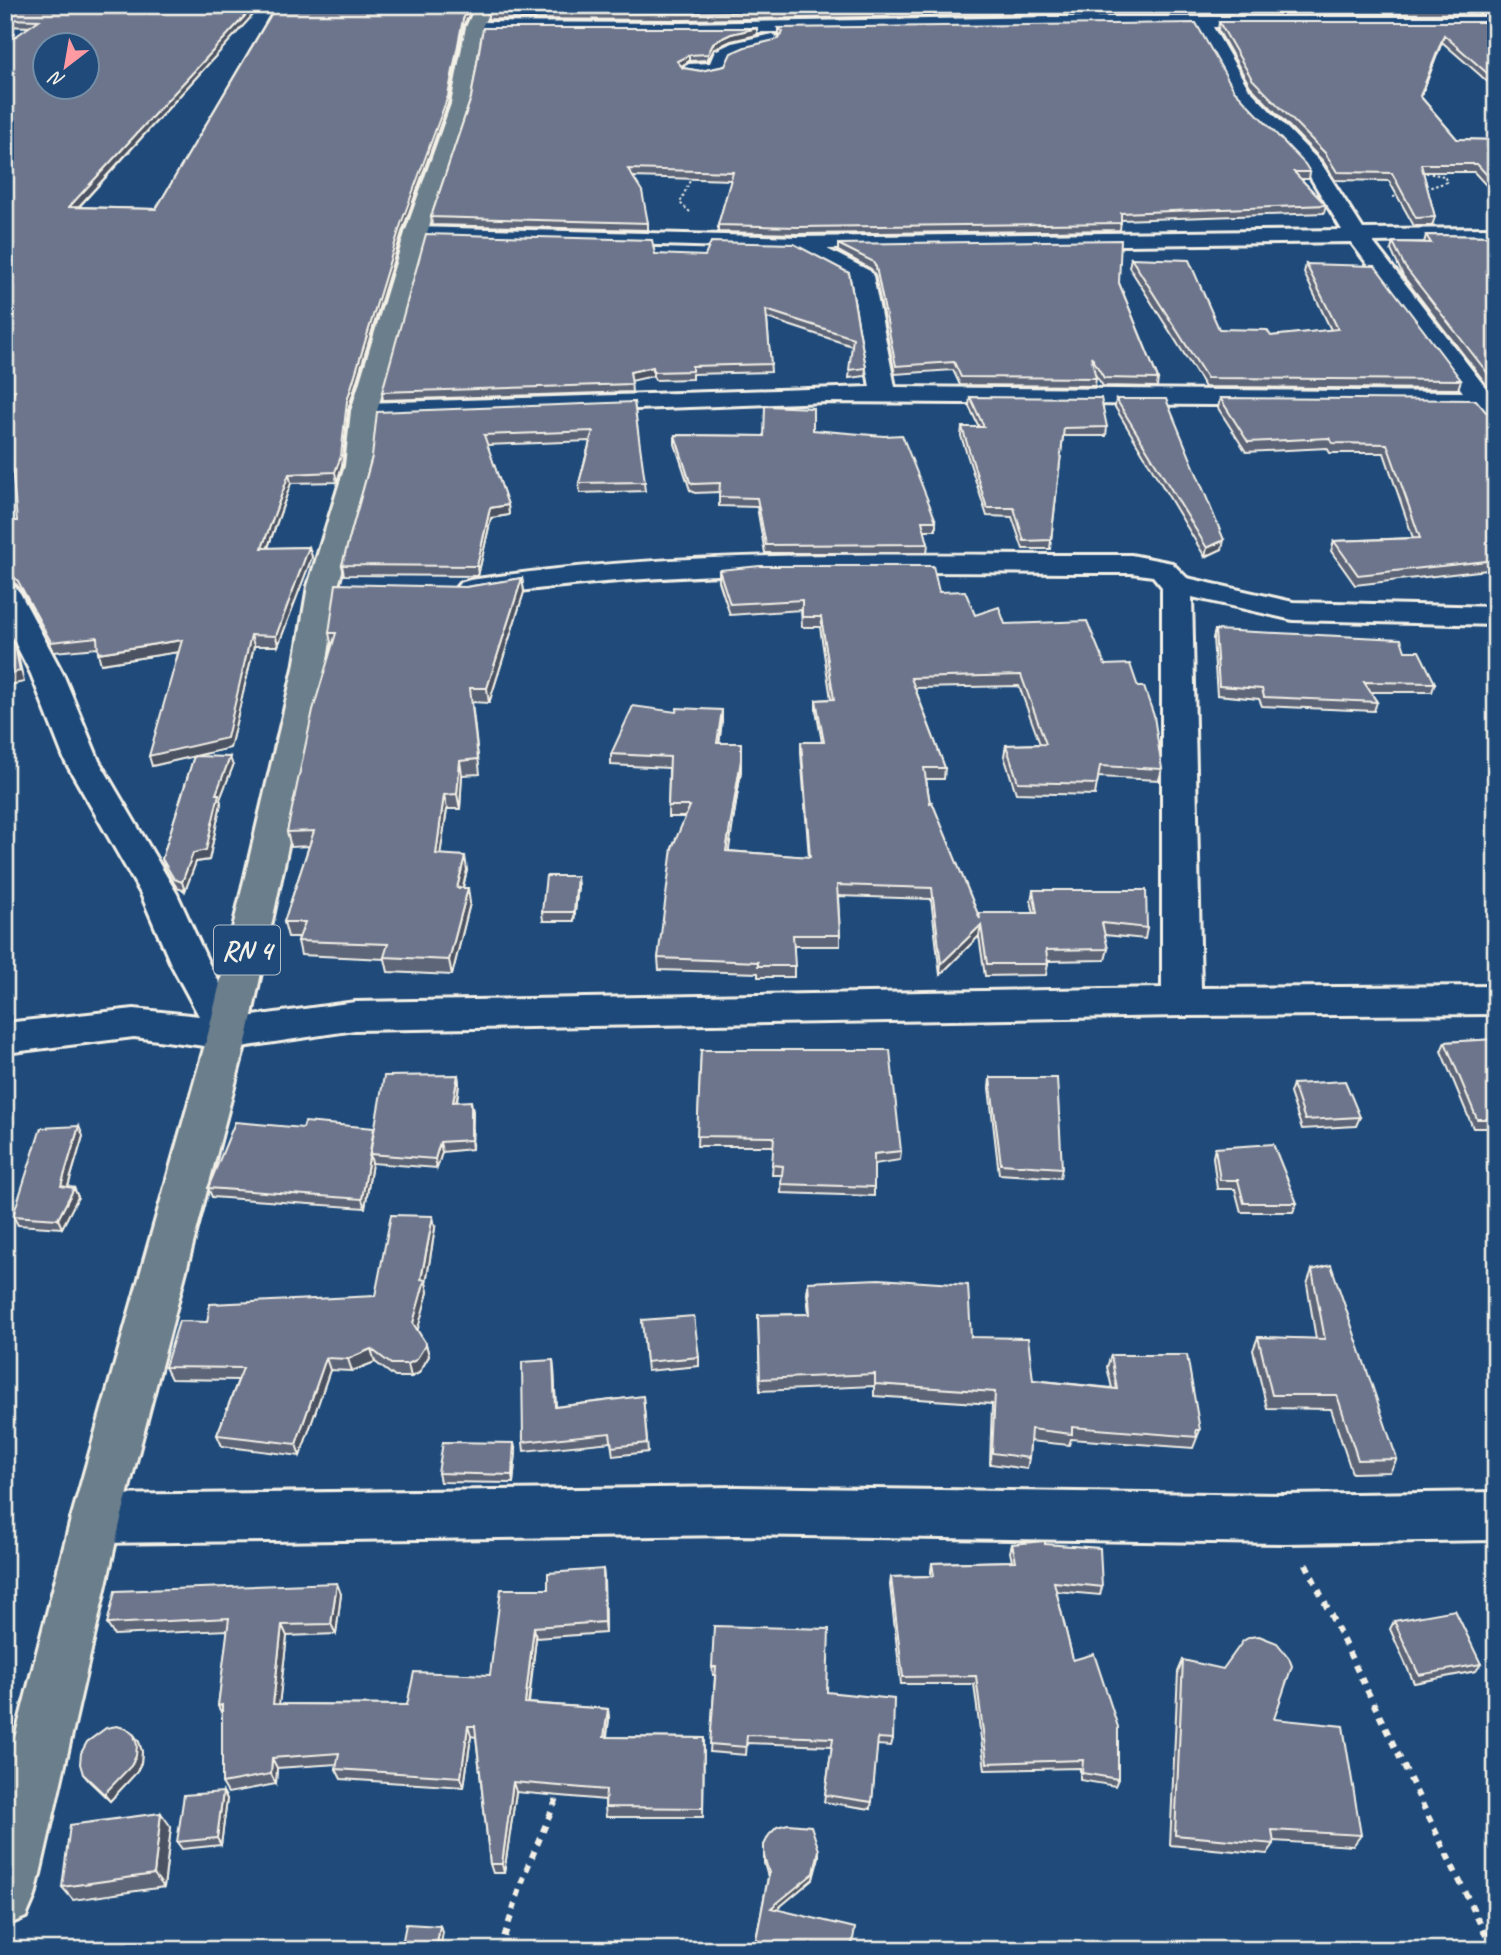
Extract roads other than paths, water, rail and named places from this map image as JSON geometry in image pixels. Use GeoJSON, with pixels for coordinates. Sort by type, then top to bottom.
{"type":"FeatureCollection","features":[{"type":"Feature","properties":{"kind":"highway","name":"RN 4"},"geometry":{"type":"LineString","coordinates":[[5,1896],[96,1518],[228,1034],[310,668],[337,586],[358,466],[364,411],[416,233],[460,104],[479,16]]}},
{"type":"Feature","properties":{"kind":"street"},"geometry":{"type":"LineString","coordinates":[[768,9],[781,26]]}},
{"type":"Feature","properties":{"kind":"street"},"geometry":{"type":"LineString","coordinates":[[479,16],[781,26],[1052,22],[1496,22]]}},
{"type":"Feature","properties":{"kind":"street"},"geometry":{"type":"LineString","coordinates":[[1202,23],[1241,91],[1314,167],[1357,236],[1491,407]]}},
{"type":"Feature","properties":{"kind":"street"},"geometry":{"type":"LineString","coordinates":[[690,69],[718,66],[721,55],[776,38],[781,26]]}},
{"type":"Feature","properties":{"kind":"street"},"geometry":{"type":"LineString","coordinates":[[416,233],[798,243],[1496,234]]}},
{"type":"Feature","properties":{"kind":"street"},"geometry":{"type":"LineString","coordinates":[[798,243],[862,276],[884,394]]}},
{"type":"Feature","properties":{"kind":"street"},"geometry":{"type":"LineString","coordinates":[[364,411],[813,394],[1491,407]]}},
{"type":"Feature","properties":{"kind":"street"},"geometry":{"type":"LineString","coordinates":[[442,589],[468,589],[541,578],[753,565],[1131,564],[1162,569],[1177,585],[1293,611],[1496,617]]}},
{"type":"Feature","properties":{"kind":"street"},"geometry":{"type":"LineString","coordinates":[[1177,585],[1182,1002]]}},
{"type":"Feature","properties":{"kind":"street"},"geometry":{"type":"LineString","coordinates":[[5,593],[47,674],[82,761],[159,894],[190,964],[228,1034]]}},
{"type":"Feature","properties":{"kind":"street"},"geometry":{"type":"LineString","coordinates":[[9,1039],[134,1023],[228,1034],[355,1016],[1182,1002],[1496,1000]]}},
{"type":"Feature","properties":{"kind":"street"},"geometry":{"type":"LineString","coordinates":[[96,1518],[736,1511],[1284,1520],[1496,1516]]}}]}
